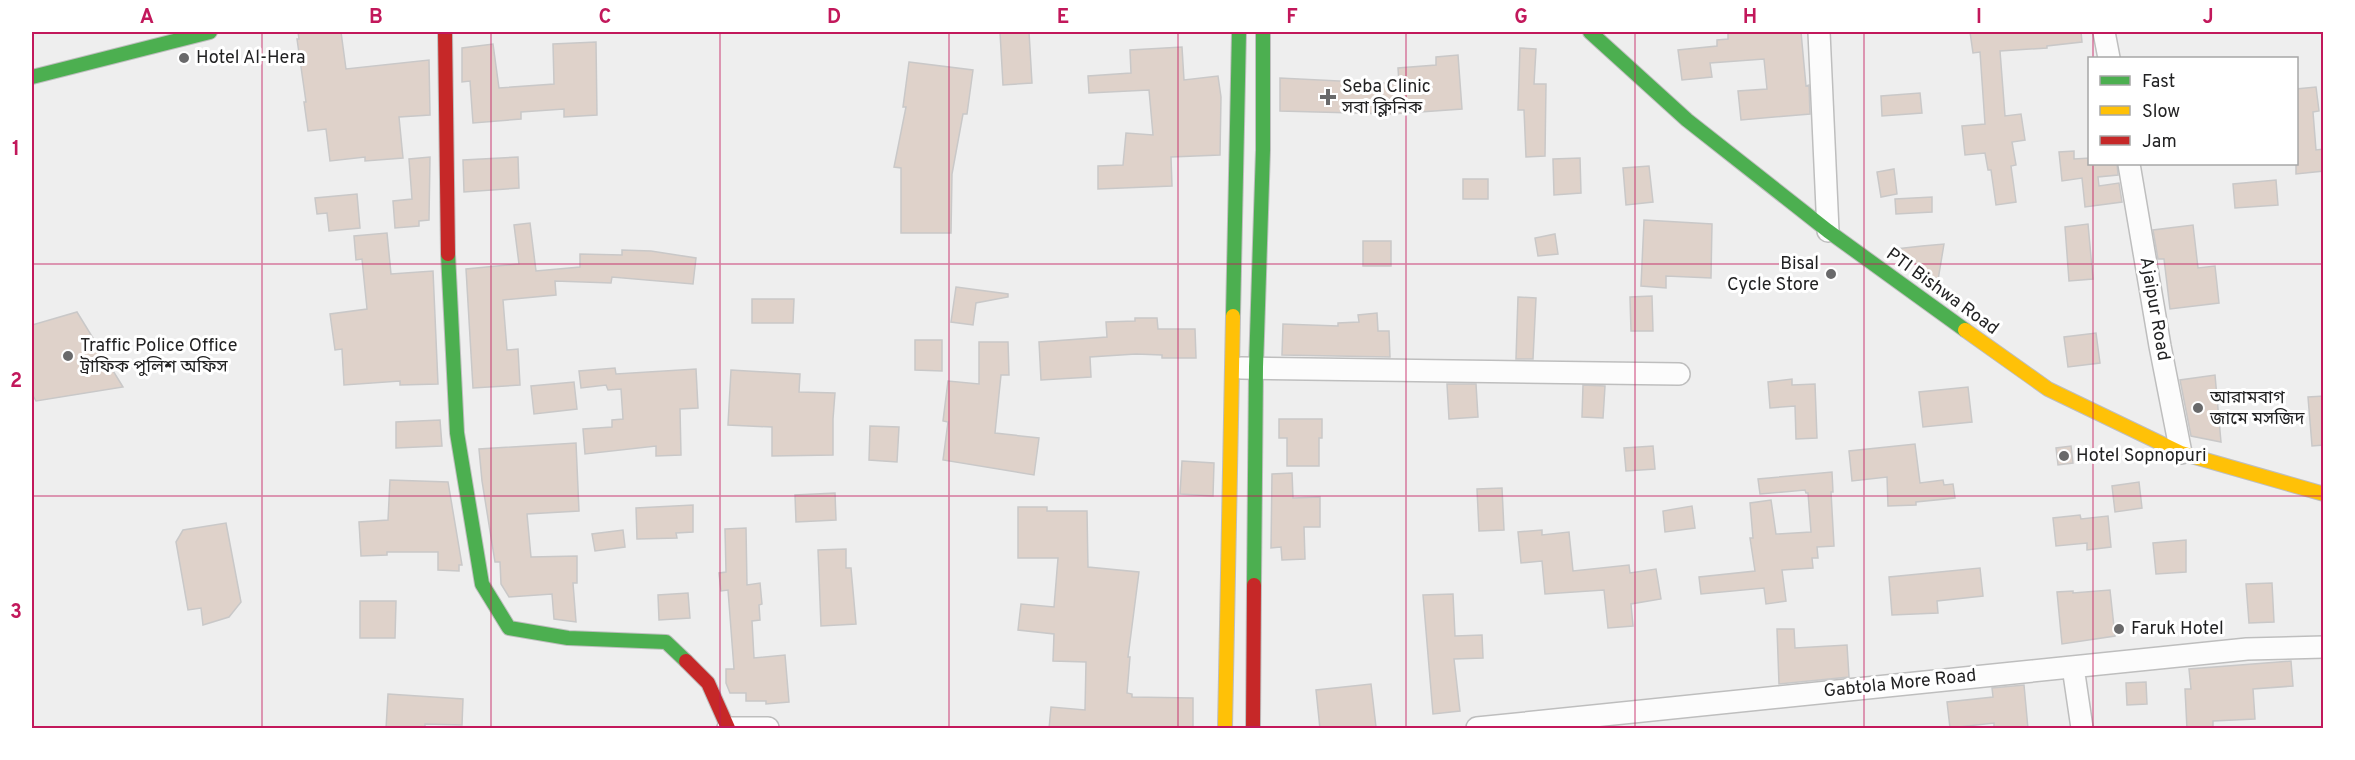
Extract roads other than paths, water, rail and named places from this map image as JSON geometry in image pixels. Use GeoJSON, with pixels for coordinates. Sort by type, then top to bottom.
{"type":"FeatureCollection","features":[{"type":"Feature","properties":{"kind":"main road"},"geometry":{"type":"LineString","coordinates":[[32,77],[210,32]]}},
{"type":"Feature","properties":{"kind":"main road"},"geometry":{"type":"LineString","coordinates":[[445,32],[447,203],[458,433],[482,584],[509,628],[568,638],[666,642],[708,683],[728,728]]}},
{"type":"Feature","properties":{"kind":"main road"},"geometry":{"type":"LineString","coordinates":[[1225,729],[1239,32]]}},
{"type":"Feature","properties":{"kind":"main road"},"geometry":{"type":"LineString","coordinates":[[1253,729],[1256,367],[1262,192],[1263,32]]}},
{"type":"Feature","properties":{"kind":"main road","name":"PTI Bishwa Road"},"geometry":{"type":"LineString","coordinates":[[1590,32],[1687,120],[1828,231],[2048,389],[2181,453],[2324,494]]}},
{"type":"Feature","properties":{"kind":"main road"},"geometry":{"type":"LineString","coordinates":[[1236,192],[1262,192]]}},
{"type":"Feature","properties":{"kind":"street"},"geometry":{"type":"LineString","coordinates":[[1819,32],[1828,231]]}},
{"type":"Feature","properties":{"kind":"street"},"geometry":{"type":"LineString","coordinates":[[2104,32],[2109,57]]}},
{"type":"Feature","properties":{"kind":"street","name":"Ajaipur Road"},"geometry":{"type":"LineString","coordinates":[[2129,165],[2181,453]]}},
{"type":"Feature","properties":{"kind":"street"},"geometry":{"type":"LineString","coordinates":[[1232,369],[1256,367],[1679,374]]}},
{"type":"Feature","properties":{"kind":"street","name":"Gabtola More Road"},"geometry":{"type":"LineString","coordinates":[[1477,729],[2247,649],[2324,646]]}},
{"type":"Feature","properties":{"kind":"street"},"geometry":{"type":"LineString","coordinates":[[2073,667],[2082,729]]}},
{"type":"Feature","properties":{"kind":"street"},"geometry":{"type":"LineString","coordinates":[[728,728],[768,729]]}},
{"type":"Feature","properties":{"kind":"place","name":"Hotel Al-Hera"},"geometry":{"type":"Point","coordinates":[184,58]}},
{"type":"Feature","properties":{"kind":"place","name":"Seba Clinic সবা ক্লিনিক"},"geometry":{"type":"Point","coordinates":[1328,97]}},
{"type":"Feature","properties":{"kind":"place","name":"Bisal Cycle Store"},"geometry":{"type":"Point","coordinates":[1831,274]}},
{"type":"Feature","properties":{"kind":"place","name":"Traffic Police Office ট্রাফিক পুলিশ অফিস"},"geometry":{"type":"Point","coordinates":[68,356]}},
{"type":"Feature","properties":{"kind":"place","name":"আরামবাগ জামে মসজিদ"},"geometry":{"type":"Point","coordinates":[2198,408]}},
{"type":"Feature","properties":{"kind":"place","name":"Hotel Sopnopuri"},"geometry":{"type":"Point","coordinates":[2064,456]}},
{"type":"Feature","properties":{"kind":"place","name":"Faruk Hotel"},"geometry":{"type":"Point","coordinates":[2119,629]}}]}
